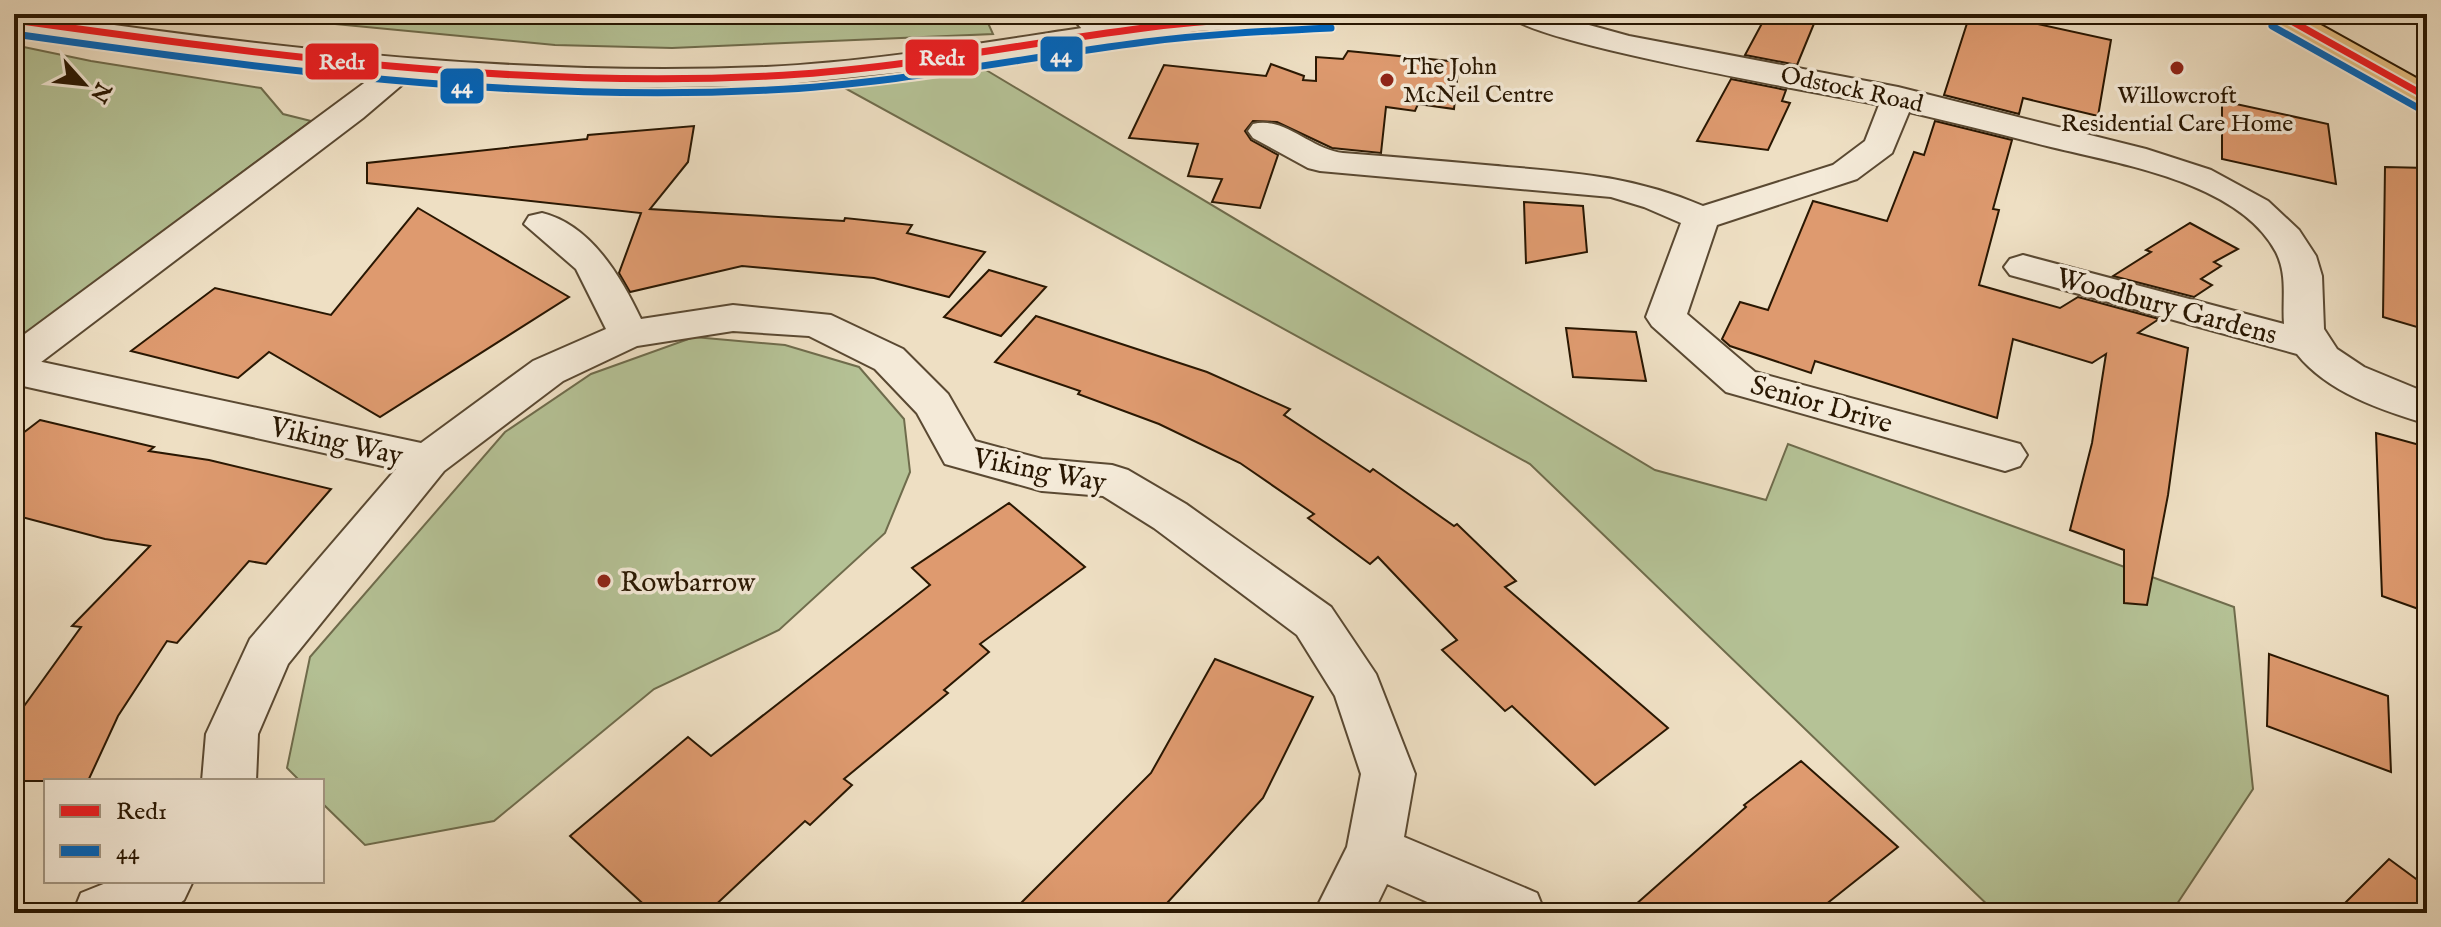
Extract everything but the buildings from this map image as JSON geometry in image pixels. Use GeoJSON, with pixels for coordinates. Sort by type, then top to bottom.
{"type":"FeatureCollection","features":[{"type":"Feature","properties":{"kind":"highway"},"geometry":{"type":"LineString","coordinates":[[2279,14],[2427,97]]}},
{"type":"Feature","properties":{"kind":"street"},"geometry":{"type":"LineString","coordinates":[[14,20],[265,56],[547,78],[766,76],[909,63],[1096,24],[1330,14]]}},
{"type":"Feature","properties":{"kind":"street","name":"Odstock Road"},"geometry":{"type":"LineString","coordinates":[[1522,14],[1593,35],[1898,97],[2180,170]]}},
{"type":"Feature","properties":{"kind":"street"},"geometry":{"type":"LineString","coordinates":[[14,362],[351,111],[402,69]]}},
{"type":"Feature","properties":{"kind":"street"},"geometry":{"type":"LineString","coordinates":[[1265,131],[1320,161],[1613,187],[1657,199],[1701,218],[1845,172],[1880,146],[1898,97]]}},
{"type":"Feature","properties":{"kind":"street","name":"Woodbury Gardens"},"geometry":{"type":"LineString","coordinates":[[2180,170],[2229,191],[2260,211],[2284,236],[2303,275],[2302,324],[2310,344],[2326,361],[2356,380],[2427,409]]}},
{"type":"Feature","properties":{"kind":"street","name":"Senior Drive"},"geometry":{"type":"LineString","coordinates":[[1701,218],[1666,317],[1741,382],[2005,455]]}},
{"type":"Feature","properties":{"kind":"street"},"geometry":{"type":"LineString","coordinates":[[542,224],[591,262],[628,334]]}},
{"type":"Feature","properties":{"kind":"street","name":"Woodbury Gardens"},"geometry":{"type":"LineString","coordinates":[[2023,267],[2310,344]]}},
{"type":"Feature","properties":{"kind":"street","name":"Viking Way"},"geometry":{"type":"LineString","coordinates":[[14,370],[428,460],[548,371],[628,334],[733,318],[817,324],[889,359],[933,404],[960,453],[1042,475],[1112,481],[1170,516],[1314,621],[1358,689],[1388,774],[1374,851],[1343,913]]}},
{"type":"Feature","properties":{"kind":"street"},"geometry":{"type":"LineString","coordinates":[[229,779],[232,734],[268,653],[428,460]]}},
{"type":"Feature","properties":{"kind":"street"},"geometry":{"type":"LineString","coordinates":[[1374,851],[1516,913]]}},
{"type":"Feature","properties":{"kind":"street"},"geometry":{"type":"LineString","coordinates":[[102,913],[146,894],[161,883]]}},
{"type":"Feature","properties":{"kind":"green space"},"geometry":{"type":"Polygon","coordinates":[[[231,14],[984,14],[993,34],[672,48],[555,45],[231,14]]]}},
{"type":"Feature","properties":{"kind":"green space"},"geometry":{"type":"Polygon","coordinates":[[[14,45],[91,61],[261,88],[283,114],[311,121],[14,343],[14,45]]]}},
{"type":"Feature","properties":{"kind":"green space"},"geometry":{"type":"Polygon","coordinates":[[[976,64],[1655,470],[1766,500],[1788,444],[2234,607],[2253,789],[2171,913],[1996,913],[1530,464],[841,86],[976,64]]]}},
{"type":"Feature","properties":{"kind":"green space","name":"Rowbarrow"},"geometry":{"type":"Polygon","coordinates":[[[694,337],[785,345],[859,367],[904,419],[910,472],[885,533],[779,630],[654,689],[494,821],[365,845],[324,805],[324,779],[298,779],[287,768],[310,657],[505,432],[591,374],[694,337]]]}},
{"type":"Feature","properties":{"kind":"transit line","name":"Red1"},"geometry":{"type":"LineString","coordinates":[[14,20],[202,46],[390,66],[579,78],[674,79],[823,72],[1197,22],[1330,14]]}},
{"type":"Feature","properties":{"kind":"transit line","name":"Red1"},"geometry":{"type":"LineString","coordinates":[[2279,14],[2427,97]]}},
{"type":"Feature","properties":{"kind":"transit line","name":"44"},"geometry":{"type":"LineString","coordinates":[[2272,26],[2420,109]]}},
{"type":"Feature","properties":{"kind":"transit line","name":"44"},"geometry":{"type":"LineString","coordinates":[[14,34],[202,60],[390,80],[579,92],[674,93],[769,90],[877,81],[1198,36],[1331,28]]}},
{"type":"Feature","properties":{"kind":"place","name":"Willowcroft Residential Care Home"},"geometry":{"type":"Point","coordinates":[2177,68]}},
{"type":"Feature","properties":{"kind":"place","name":"The John McNeil Centre"},"geometry":{"type":"Point","coordinates":[1387,80]}},
{"type":"Feature","properties":{"kind":"place","name":"Rowbarrow"},"geometry":{"type":"Point","coordinates":[604,581]}}]}
